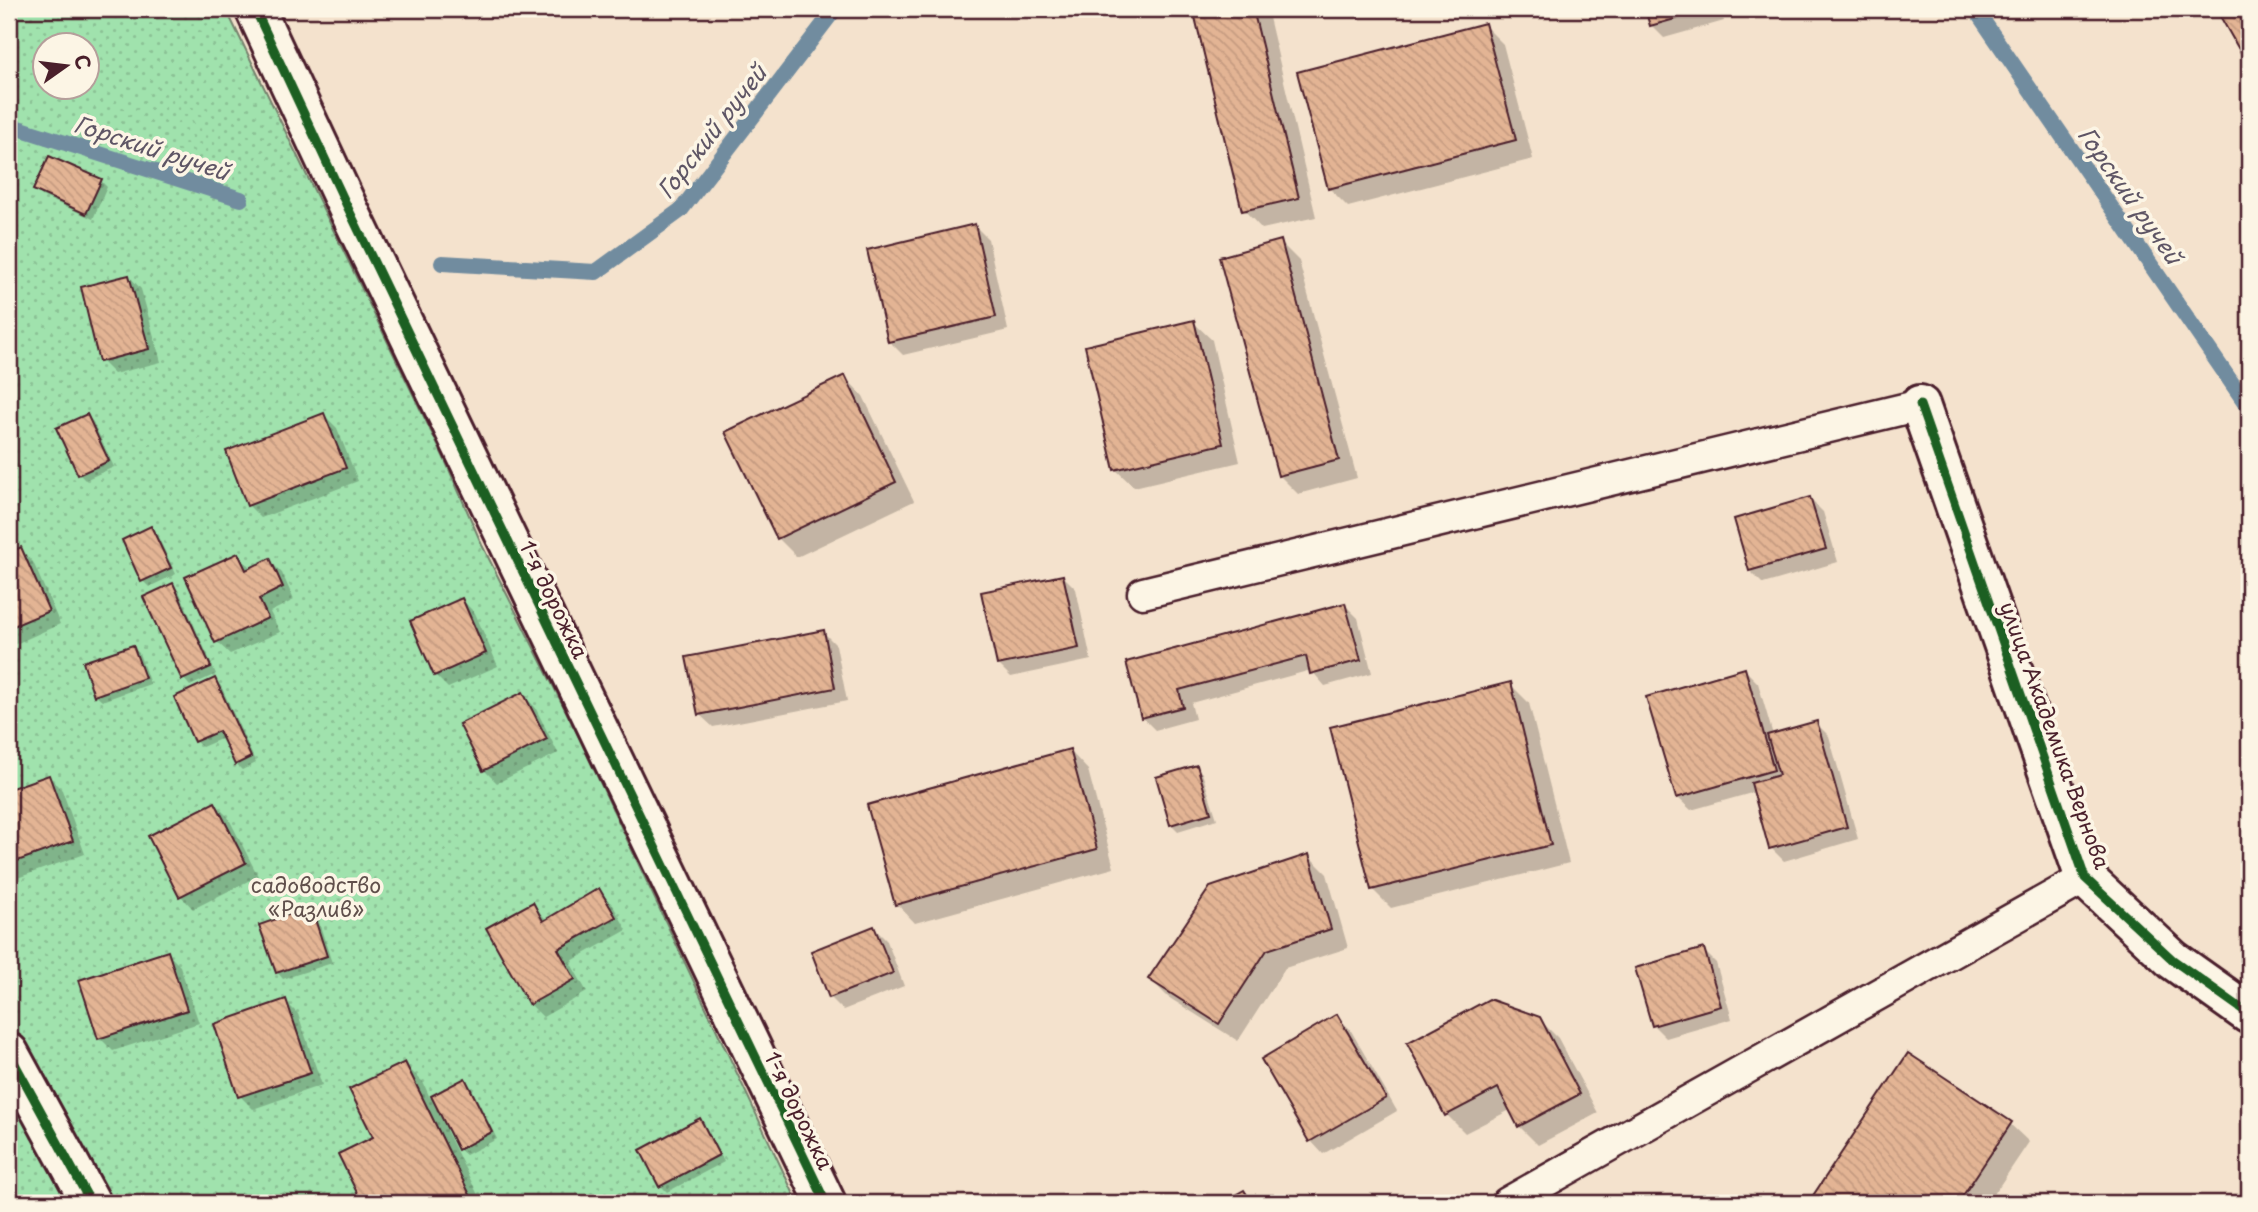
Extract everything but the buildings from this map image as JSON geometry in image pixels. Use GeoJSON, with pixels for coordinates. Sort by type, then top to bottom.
{"type":"FeatureCollection","features":[{"type":"Feature","properties":{"kind":"street","name":"1-я дорожка"},"geometry":{"type":"LineString","coordinates":[[255,9],[825,1203]]}},
{"type":"Feature","properties":{"kind":"street","name":"улица Академика Вернова"},"geometry":{"type":"LineString","coordinates":[[1920,405],[2085,878],[2173,960],[2249,1013]]}},
{"type":"Feature","properties":{"kind":"street"},"geometry":{"type":"LineString","coordinates":[[9,1054],[91,1203]]}},
{"type":"Feature","properties":{"kind":"lane"},"geometry":{"type":"LineString","coordinates":[[1143,593],[1920,405]]}},
{"type":"Feature","properties":{"kind":"lane"},"geometry":{"type":"LineString","coordinates":[[1507,1203],[2085,878]]}},
{"type":"Feature","properties":{"kind":"green space","name":"садоводство «Разлив»"},"geometry":{"type":"Polygon","coordinates":[[[9,9],[226,9],[445,460],[482,545],[575,729],[798,1203],[9,1203],[9,9]]]}},
{"type":"Feature","properties":{"kind":"waterway","name":"Горский ручей"},"geometry":{"type":"LineString","coordinates":[[442,263],[596,272],[681,210],[835,9]]}},
{"type":"Feature","properties":{"kind":"waterway","name":"Горский ручей"},"geometry":{"type":"LineString","coordinates":[[1975,9],[2249,408]]}},
{"type":"Feature","properties":{"kind":"waterway","name":"Горский ручей"},"geometry":{"type":"LineString","coordinates":[[9,125],[241,199]]}},
{"type":"Feature","properties":{"kind":"cycle path"},"geometry":{"type":"LineString","coordinates":[[255,9],[826,1203]]}},
{"type":"Feature","properties":{"kind":"cycle path"},"geometry":{"type":"LineString","coordinates":[[1920,405],[2085,878],[2173,960],[2249,1014]]}},
{"type":"Feature","properties":{"kind":"cycle path"},"geometry":{"type":"LineString","coordinates":[[9,1053],[91,1203]]}}]}
